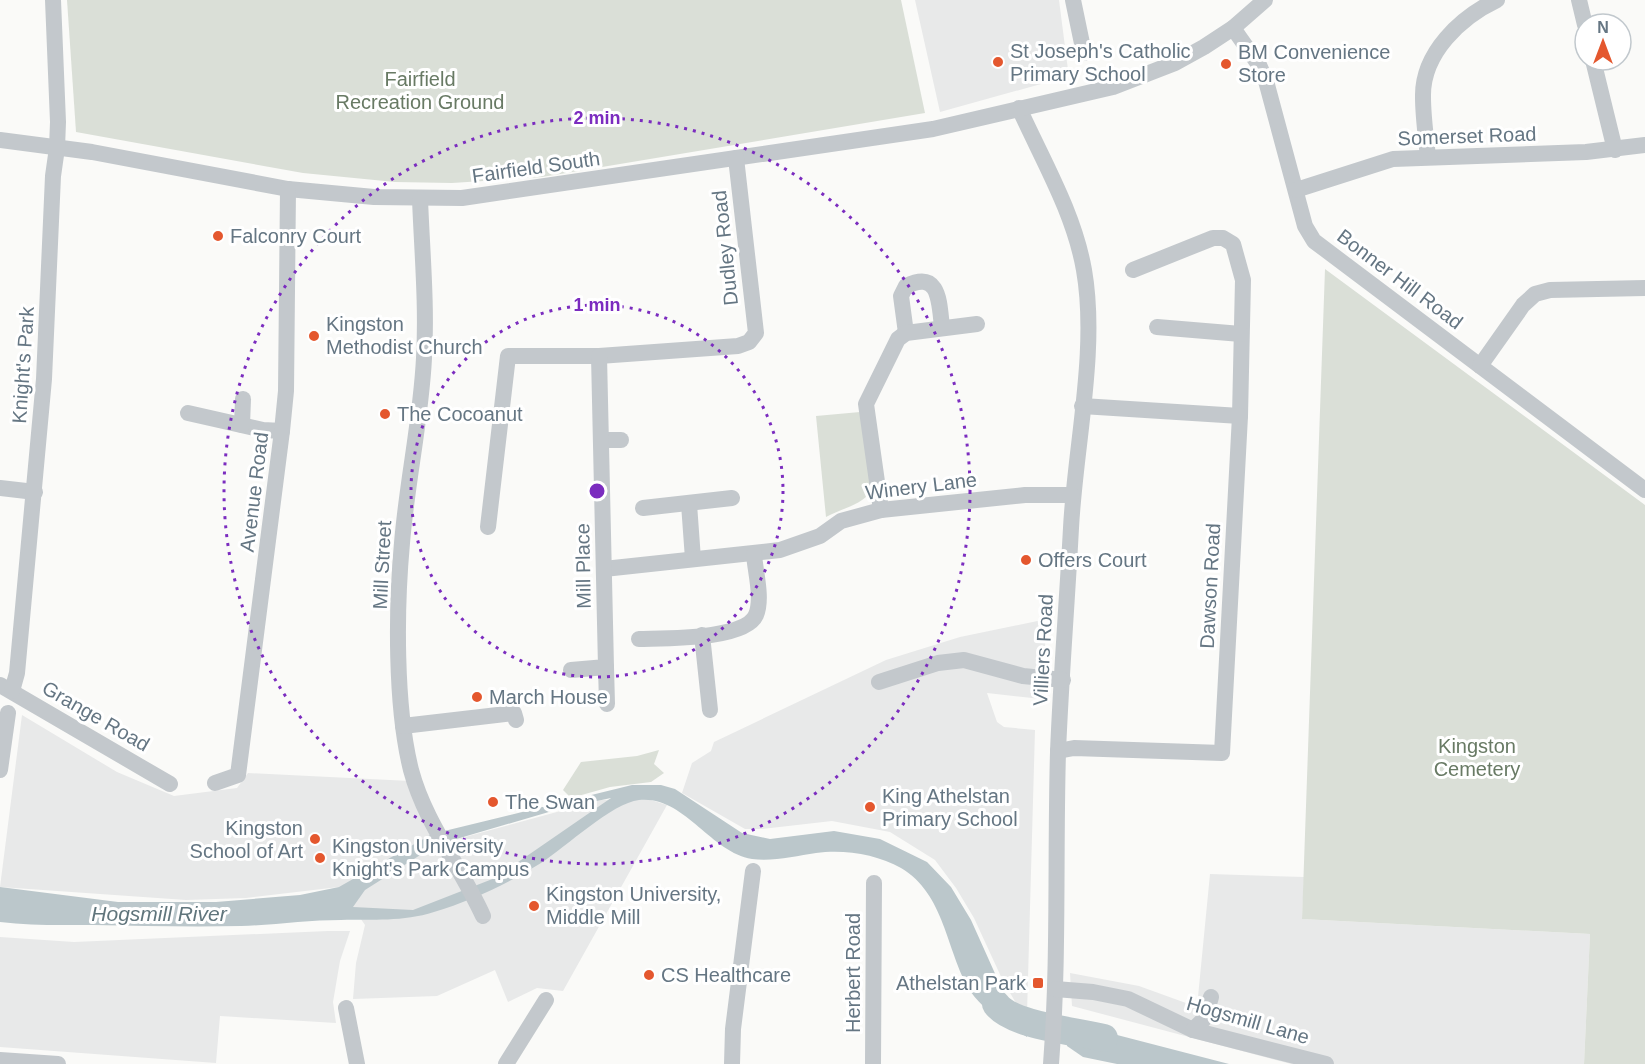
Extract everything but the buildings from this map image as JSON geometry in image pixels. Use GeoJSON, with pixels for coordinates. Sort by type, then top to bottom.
{"type":"FeatureCollection","features":[{"type":"Feature","properties":{"kind":"street","name":"Knight's Park"},"geometry":{"type":"LineString","coordinates":[[6,688],[17,672],[35,492],[58,122],[52,0]]}},
{"type":"Feature","properties":{"kind":"street"},"geometry":{"type":"LineString","coordinates":[[1073,0],[1084,53]]}},
{"type":"Feature","properties":{"kind":"street","name":"Fairfield South"},"geometry":{"type":"LineString","coordinates":[[0,140],[288,189],[420,199],[462,198],[518,192],[933,129],[1113,87],[1175,63],[1233,28],[1265,0]]}},
{"type":"Feature","properties":{"kind":"street"},"geometry":{"type":"LineString","coordinates":[[1428,157],[1422,95],[1426,72],[1438,49],[1453,31],[1467,17],[1497,0]]}},
{"type":"Feature","properties":{"kind":"street","name":"Bonner Hill Road"},"geometry":{"type":"LineString","coordinates":[[1233,28],[1259,64],[1266,81],[1305,226],[1314,242],[1645,490]]}},
{"type":"Feature","properties":{"kind":"street"},"geometry":{"type":"LineString","coordinates":[[1596,72],[1615,150]]}},
{"type":"Feature","properties":{"kind":"street","name":"Villiers Road"},"geometry":{"type":"LineString","coordinates":[[1019,108],[1048,167],[1076,235],[1084,273],[1088,333],[1072,495],[1058,751],[1055,989],[1051,1064]]}},
{"type":"Feature","properties":{"kind":"street","name":"Somerset Road"},"geometry":{"type":"LineString","coordinates":[[1296,190],[1393,159],[1615,150],[1645,145]]}},
{"type":"Feature","properties":{"kind":"street","name":"Dudley Road"},"geometry":{"type":"LineString","coordinates":[[599,356],[738,346],[749,342],[756,333],[736,158]]}},
{"type":"Feature","properties":{"kind":"street","name":"Avenue Road"},"geometry":{"type":"LineString","coordinates":[[215,783],[238,775],[282,431],[286,391],[288,189]]}},
{"type":"Feature","properties":{"kind":"street","name":"Mill Street"},"geometry":{"type":"LineString","coordinates":[[420,199],[425,315],[424,359],[402,543],[400,634],[403,726],[412,772],[442,842],[473,893],[483,916]]}},
{"type":"Feature","properties":{"kind":"street"},"geometry":{"type":"LineString","coordinates":[[1082,406],[1240,416],[1243,280],[1233,244],[1222,238],[1213,238],[1133,270]]}},
{"type":"Feature","properties":{"kind":"street"},"geometry":{"type":"LineString","coordinates":[[906,333],[901,296],[906,286],[918,281],[928,282],[937,291],[942,327]]}},
{"type":"Feature","properties":{"kind":"street"},"geometry":{"type":"LineString","coordinates":[[1480,366],[1523,305],[1535,294],[1550,290],[1645,288]]}},
{"type":"Feature","properties":{"kind":"street"},"geometry":{"type":"LineString","coordinates":[[881,510],[866,404],[898,339],[906,333],[977,324]]}},
{"type":"Feature","properties":{"kind":"street"},"geometry":{"type":"LineString","coordinates":[[1157,327],[1241,333]]}},
{"type":"Feature","properties":{"kind":"street"},"geometry":{"type":"LineString","coordinates":[[489,527],[508,356],[599,356]]}},
{"type":"Feature","properties":{"kind":"street","name":"Mill Place"},"geometry":{"type":"LineString","coordinates":[[599,356],[607,704]]}},
{"type":"Feature","properties":{"kind":"street"},"geometry":{"type":"LineString","coordinates":[[242,425],[243,399]]}},
{"type":"Feature","properties":{"kind":"street"},"geometry":{"type":"LineString","coordinates":[[188,413],[282,431]]}},
{"type":"Feature","properties":{"kind":"street","name":"Dawson Road"},"geometry":{"type":"LineString","coordinates":[[1058,751],[1074,748],[1222,753],[1240,416]]}},
{"type":"Feature","properties":{"kind":"street"},"geometry":{"type":"LineString","coordinates":[[602,440],[621,440]]}},
{"type":"Feature","properties":{"kind":"street"},"geometry":{"type":"LineString","coordinates":[[0,488],[35,492]]}},
{"type":"Feature","properties":{"kind":"street","name":"Winery Lane"},"geometry":{"type":"LineString","coordinates":[[604,569],[754,554],[802,543],[841,521],[881,510],[1025,495],[1072,495]]}},
{"type":"Feature","properties":{"kind":"street"},"geometry":{"type":"LineString","coordinates":[[643,508],[732,498]]}},
{"type":"Feature","properties":{"kind":"street"},"geometry":{"type":"LineString","coordinates":[[688,504],[693,559]]}},
{"type":"Feature","properties":{"kind":"street"},"geometry":{"type":"LineString","coordinates":[[639,639],[702,635],[745,627],[756,615],[758,602],[754,554]]}},
{"type":"Feature","properties":{"kind":"street"},"geometry":{"type":"LineString","coordinates":[[702,635],[710,710]]}},
{"type":"Feature","properties":{"kind":"street"},"geometry":{"type":"LineString","coordinates":[[879,682],[938,663],[964,660],[1023,676],[1063,680]]}},
{"type":"Feature","properties":{"kind":"street"},"geometry":{"type":"LineString","coordinates":[[571,670],[606,667]]}},
{"type":"Feature","properties":{"kind":"street","name":"Grange Road"},"geometry":{"type":"LineString","coordinates":[[6,688],[170,783]]}},
{"type":"Feature","properties":{"kind":"street"},"geometry":{"type":"LineString","coordinates":[[0,770],[8,713]]}},
{"type":"Feature","properties":{"kind":"street"},"geometry":{"type":"LineString","coordinates":[[403,726],[514,713],[516,720]]}},
{"type":"Feature","properties":{"kind":"street"},"geometry":{"type":"LineString","coordinates":[[732,1064],[733,1029],[753,872]]}},
{"type":"Feature","properties":{"kind":"street","name":"Herbert Road"},"geometry":{"type":"LineString","coordinates":[[873,1064],[874,883]]}},
{"type":"Feature","properties":{"kind":"street","name":"Hogsmill Lane"},"geometry":{"type":"LineString","coordinates":[[1055,989],[1093,992],[1128,999],[1193,1030],[1249,1037],[1326,1064]]}},
{"type":"Feature","properties":{"kind":"street"},"geometry":{"type":"LineString","coordinates":[[1193,1030],[1205,1018],[1211,997]]}},
{"type":"Feature","properties":{"kind":"street"},"geometry":{"type":"LineString","coordinates":[[506,1064],[546,1000]]}},
{"type":"Feature","properties":{"kind":"street"},"geometry":{"type":"LineString","coordinates":[[346,1008],[357,1064]]}},
{"type":"Feature","properties":{"kind":"street"},"geometry":{"type":"LineString","coordinates":[[0,1060],[58,1064]]}},
{"type":"Feature","properties":{"kind":"shaded area","name":"St Joseph's Catholic Primary School"},"geometry":{"type":"Polygon","coordinates":[[[915,0],[1059,0],[1068,70],[1059,79],[940,112],[915,0]]]}},
{"type":"Feature","properties":{"kind":"shaded area","name":"King Athelstan Primary School"},"geometry":{"type":"Polygon","coordinates":[[[1047,619],[1041,699],[987,693],[997,722],[1004,727],[1035,730],[1027,1014],[1016,1003],[1003,981],[974,918],[956,888],[935,860],[890,832],[832,821],[745,829],[682,793],[692,763],[711,751],[714,742],[886,660],[960,637],[1047,619]]]}},
{"type":"Feature","properties":{"kind":"shaded area","name":"Kingston University Knight's Park Campus"},"geometry":{"type":"Polygon","coordinates":[[[22,715],[117,772],[174,796],[237,788],[248,773],[410,781],[443,843],[601,800],[648,799],[667,805],[563,991],[537,988],[508,1002],[495,970],[437,996],[353,999],[356,963],[365,925],[339,887],[246,898],[186,900],[0,887],[22,715]]]}},
{"type":"Feature","properties":{"kind":"shaded area"},"geometry":{"type":"Polygon","coordinates":[[[1210,874],[1304,877],[1302,919],[1590,934],[1584,1064],[1291,1064],[1072,1006],[1070,973],[1139,986],[1197,1007],[1210,874]]]}},
{"type":"Feature","properties":{"kind":"shaded area"},"geometry":{"type":"Polygon","coordinates":[[[350,931],[340,961],[333,1002],[336,1023],[220,1016],[216,1063],[0,1047],[0,937],[74,942],[350,931]]]}},
{"type":"Feature","properties":{"kind":"green space","name":"Fairfield Recreation Ground"},"geometry":{"type":"Polygon","coordinates":[[[67,0],[901,0],[925,113],[542,177],[452,183],[395,182],[303,173],[76,132],[67,0]]]}},
{"type":"Feature","properties":{"kind":"green space","name":"Kingston Cemetery"},"geometry":{"type":"Polygon","coordinates":[[[1325,269],[1645,505],[1645,1064],[1584,1064],[1590,934],[1302,919],[1325,269]]]}},
{"type":"Feature","properties":{"kind":"green space"},"geometry":{"type":"Polygon","coordinates":[[[860,412],[872,490],[857,503],[826,517],[816,416],[860,412]]]}},
{"type":"Feature","properties":{"kind":"green space"},"geometry":{"type":"Polygon","coordinates":[[[659,750],[654,764],[664,773],[651,782],[610,787],[571,798],[563,790],[581,762],[637,756],[659,750]]]}},
{"type":"Feature","properties":{"kind":"water"},"geometry":{"type":"Polygon","coordinates":[[[632,785],[661,785],[675,789],[742,833],[770,839],[834,831],[880,839],[927,862],[951,887],[971,920],[1006,998],[1027,1020],[1027,1037],[995,1016],[974,997],[961,974],[936,907],[916,879],[901,868],[881,859],[848,852],[752,859],[723,846],[670,806],[655,801],[639,800],[628,803],[603,817],[551,856],[516,878],[462,903],[422,915],[388,919],[223,926],[47,925],[0,922],[0,887],[118,902],[216,902],[300,895],[339,887],[432,834],[632,785]],[[611,798],[559,809],[436,845],[365,890],[353,907],[413,910],[495,878],[611,798]]]}},
{"type":"Feature","properties":{"kind":"water"},"geometry":{"type":"Polygon","coordinates":[[[1067,1022],[1229,1064],[1117,1064],[1083,1057],[1067,1046],[1067,1022]]]}},
{"type":"Feature","properties":{"kind":"waterway","name":"Hogsmill River"},"geometry":{"type":"LineString","coordinates":[[996,1004],[1016,1018],[1030,1023],[1104,1038]]}},
{"type":"Feature","properties":{"kind":"place","name":"St Joseph's Catholic Primary School"},"geometry":{"type":"Point","coordinates":[998,62]}},
{"type":"Feature","properties":{"kind":"place","name":"BM Convenience Store"},"geometry":{"type":"Point","coordinates":[1226,64]}},
{"type":"Feature","properties":{"kind":"place","name":"Falconry Court"},"geometry":{"type":"Point","coordinates":[218,236]}},
{"type":"Feature","properties":{"kind":"place","name":"Kingston Methodist Church"},"geometry":{"type":"Point","coordinates":[314,336]}},
{"type":"Feature","properties":{"kind":"place","name":"The Cocoanut"},"geometry":{"type":"Point","coordinates":[385,414]}},
{"type":"Feature","properties":{"kind":"place","name":"Offers Court"},"geometry":{"type":"Point","coordinates":[1026,560]}},
{"type":"Feature","properties":{"kind":"place","name":"March House"},"geometry":{"type":"Point","coordinates":[477,697]}},
{"type":"Feature","properties":{"kind":"place","name":"The Swan"},"geometry":{"type":"Point","coordinates":[493,802]}},
{"type":"Feature","properties":{"kind":"place","name":"King Athelstan Primary School"},"geometry":{"type":"Point","coordinates":[870,807]}},
{"type":"Feature","properties":{"kind":"place","name":"Kingston School of Art"},"geometry":{"type":"Point","coordinates":[315,839]}},
{"type":"Feature","properties":{"kind":"place","name":"Kingston University Knight's Park Campus"},"geometry":{"type":"Point","coordinates":[320,858]}},
{"type":"Feature","properties":{"kind":"place","name":"Kingston University, Middle Mill"},"geometry":{"type":"Point","coordinates":[534,906]}},
{"type":"Feature","properties":{"kind":"place","name":"CS Healthcare"},"geometry":{"type":"Point","coordinates":[649,975]}},
{"type":"Feature","properties":{"kind":"place","name":"Athelstan Park"},"geometry":{"type":"Point","coordinates":[1038,983]}}]}
